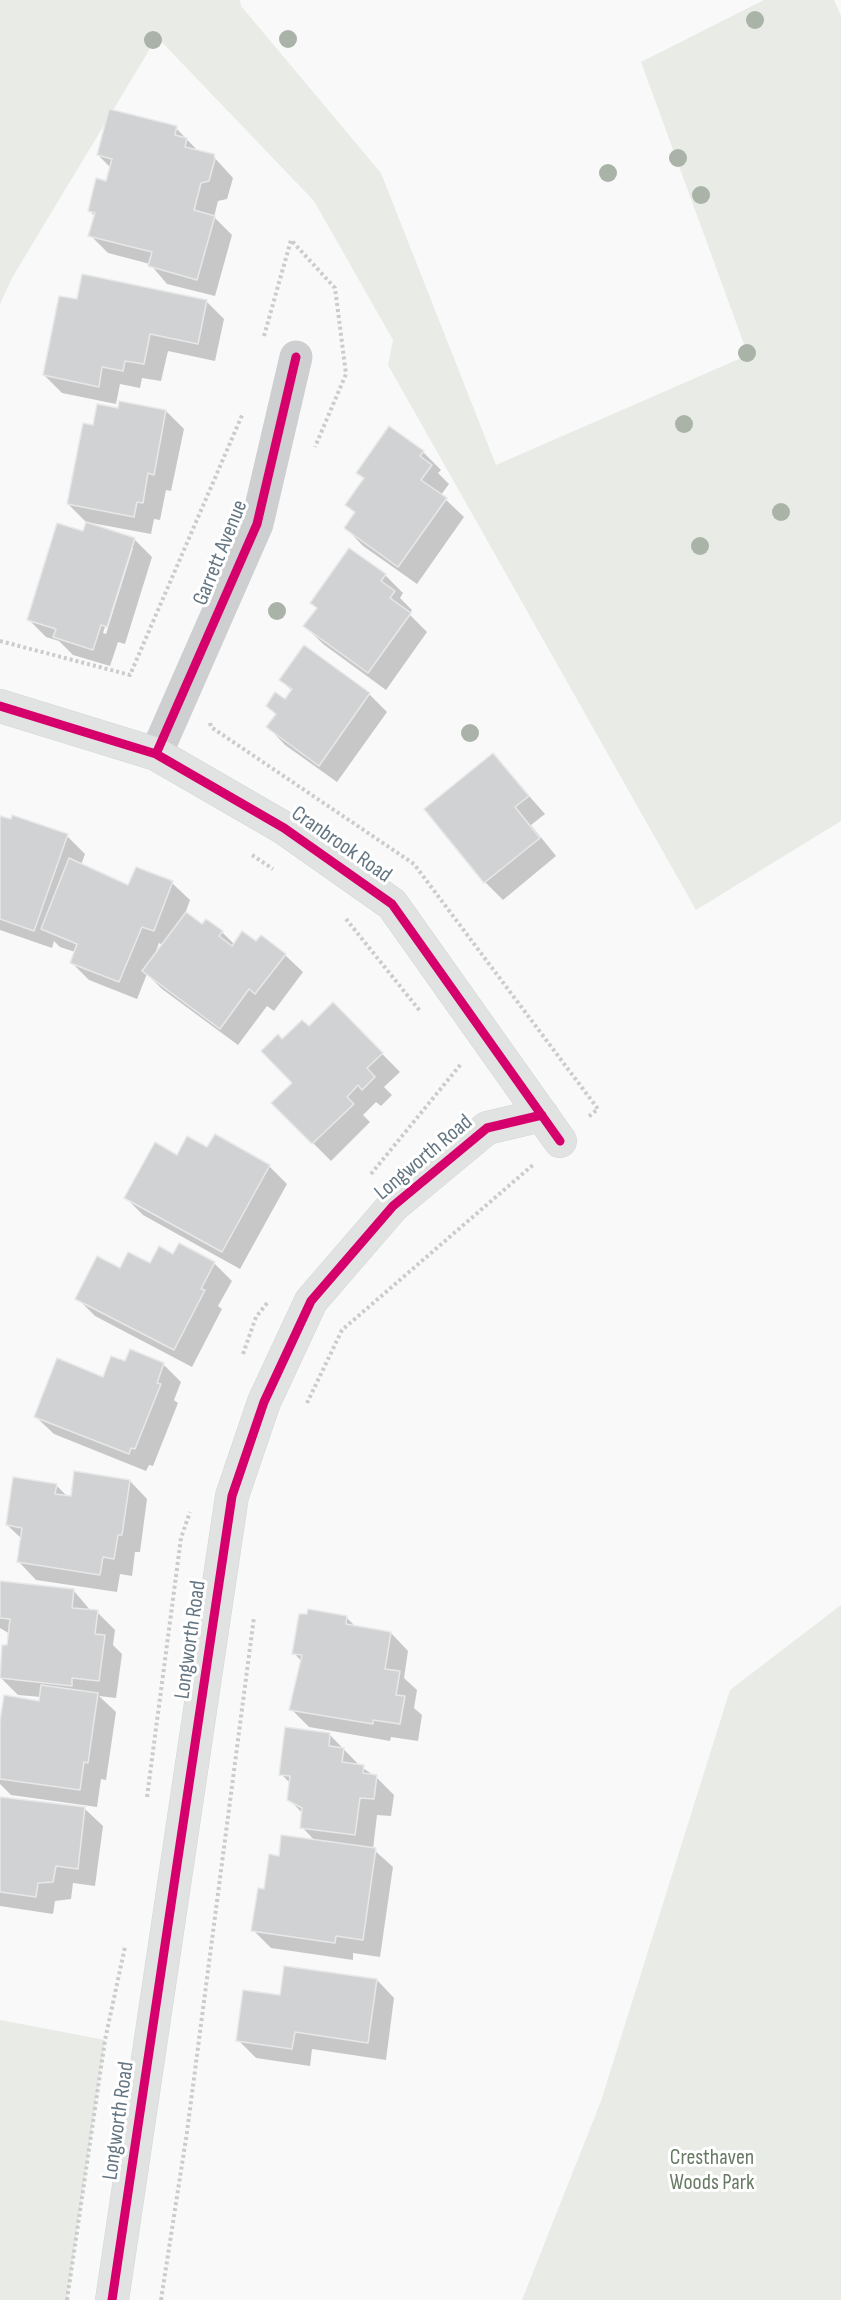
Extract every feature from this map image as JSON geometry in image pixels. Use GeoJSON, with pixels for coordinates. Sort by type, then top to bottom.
{"type":"FeatureCollection","features":[{"type":"Feature","properties":{"kind":"street","name":"Garrett Avenue"},"geometry":{"type":"LineString","coordinates":[[156,754],[257,524],[296,357]]}},
{"type":"Feature","properties":{"kind":"street","name":"Cranbrook Road"},"geometry":{"type":"LineString","coordinates":[[0,706],[156,754],[284,828],[392,904],[551,1128]]}},
{"type":"Feature","properties":{"kind":"street","name":"Longworth Road"},"geometry":{"type":"LineString","coordinates":[[112,2300],[232,1497],[264,1402],[311,1301],[393,1206],[487,1128],[551,1128]]}},
{"type":"Feature","properties":{"kind":"path"},"geometry":{"type":"LineString","coordinates":[[0,641],[130,675]]}},
{"type":"Feature","properties":{"kind":"path"},"geometry":{"type":"LineString","coordinates":[[243,849],[282,874]]}},
{"type":"Feature","properties":{"kind":"path"},"geometry":{"type":"LineString","coordinates":[[340,912],[426,1019]]}},
{"type":"Feature","properties":{"kind":"path"},"geometry":{"type":"LineString","coordinates":[[366,1180],[462,1063],[454,1054]]}},
{"type":"Feature","properties":{"kind":"path"},"geometry":{"type":"LineString","coordinates":[[302,1413],[342,1330],[520,1175]]}},
{"type":"Feature","properties":{"kind":"path"},"geometry":{"type":"LineString","coordinates":[[241,1361],[255,1317],[270,1299]]}},
{"type":"Feature","properties":{"kind":"path"},"geometry":{"type":"LineString","coordinates":[[146,1804],[182,1538],[193,1505]]}},
{"type":"Feature","properties":{"kind":"path"},"geometry":{"type":"LineString","coordinates":[[161,2300],[188,2121],[255,1605]]}},
{"type":"Feature","properties":{"kind":"path"},"geometry":{"type":"LineString","coordinates":[[67,2300],[105,2040],[126,1941]]}},
{"type":"Feature","properties":{"kind":"green space"},"geometry":{"type":"Polygon","coordinates":[[[0,0],[240,0],[241,6],[381,173],[496,465],[748,355],[641,62],[764,0],[834,0],[841,16],[841,821],[696,910],[388,365],[393,340],[314,201],[157,37],[12,278],[0,304],[0,0]]]}},
{"type":"Feature","properties":{"kind":"green space","name":"Cresthaven Woods Park"},"geometry":{"type":"Polygon","coordinates":[[[841,1605],[841,2300],[522,2300],[601,2101],[730,1690],[841,1605]]]}},
{"type":"Feature","properties":{"kind":"green space"},"geometry":{"type":"Polygon","coordinates":[[[0,2020],[105,2040],[67,2300],[0,2300],[0,2020]]]}},
{"type":"Feature","properties":{"kind":"building"},"geometry":{"type":"Polygon","coordinates":[[[109,109],[177,126],[175,135],[187,138],[185,147],[214,154],[215,159],[209,181],[201,183],[194,210],[215,216],[197,280],[148,266],[152,252],[88,236],[95,213],[88,211],[96,178],[106,181],[112,159],[97,155],[109,109]]]}},
{"type":"Feature","properties":{"kind":"building"},"geometry":{"type":"Polygon","coordinates":[[[82,274],[207,300],[198,344],[150,334],[144,364],[125,361],[123,371],[102,367],[99,387],[43,375],[59,296],[77,299],[82,274]]]}},
{"type":"Feature","properties":{"kind":"building"},"geometry":{"type":"Polygon","coordinates":[[[119,401],[166,410],[154,475],[148,473],[143,503],[137,502],[134,517],[67,504],[83,423],[93,425],[97,404],[118,408],[119,401]]]}},
{"type":"Feature","properties":{"kind":"building"},"geometry":{"type":"Polygon","coordinates":[[[389,426],[424,451],[420,456],[432,465],[421,480],[447,498],[398,567],[344,528],[355,512],[345,505],[364,478],[356,473],[389,426]]]}},
{"type":"Feature","properties":{"kind":"building"},"geometry":{"type":"Polygon","coordinates":[[[86,522],[135,538],[107,627],[101,625],[93,650],[53,637],[56,629],[27,620],[57,523],[83,531],[86,522]]]}},
{"type":"Feature","properties":{"kind":"building"},"geometry":{"type":"Polygon","coordinates":[[[349,548],[386,574],[381,581],[395,591],[390,598],[411,613],[368,673],[303,626],[317,608],[310,603],[349,548]]]}},
{"type":"Feature","properties":{"kind":"building"},"geometry":{"type":"Polygon","coordinates":[[[304,645],[370,693],[319,766],[266,727],[276,714],[266,706],[275,692],[285,699],[292,689],[279,680],[304,645]]]}},
{"type":"Feature","properties":{"kind":"building"},"geometry":{"type":"Polygon","coordinates":[[[493,753],[529,796],[515,807],[540,838],[484,883],[424,809],[493,753]]]}},
{"type":"Feature","properties":{"kind":"building"},"geometry":{"type":"Polygon","coordinates":[[[12,815],[68,834],[34,931],[0,919],[0,816],[11,819],[12,815]]]}},
{"type":"Feature","properties":{"kind":"building"},"geometry":{"type":"Polygon","coordinates":[[[69,858],[128,885],[136,867],[173,881],[154,931],[142,927],[119,982],[70,963],[77,944],[41,929],[69,858]]]}},
{"type":"Feature","properties":{"kind":"building"},"geometry":{"type":"Polygon","coordinates":[[[186,912],[202,924],[206,919],[223,931],[219,936],[232,946],[242,931],[256,941],[261,935],[286,954],[255,994],[249,989],[220,1029],[142,971],[186,912]]]}},
{"type":"Feature","properties":{"kind":"building"},"geometry":{"type":"Polygon","coordinates":[[[333,1002],[383,1053],[367,1068],[375,1077],[362,1090],[358,1085],[347,1097],[354,1104],[312,1144],[271,1103],[292,1083],[261,1051],[278,1034],[282,1039],[302,1020],[309,1026],[333,1002]]]}},
{"type":"Feature","properties":{"kind":"building"},"geometry":{"type":"Polygon","coordinates":[[[215,1134],[270,1165],[222,1252],[124,1198],[155,1142],[177,1155],[187,1136],[207,1147],[215,1134]]]}},
{"type":"Feature","properties":{"kind":"building"},"geometry":{"type":"Polygon","coordinates":[[[179,1243],[215,1262],[201,1289],[205,1290],[174,1350],[75,1299],[97,1256],[120,1268],[128,1252],[150,1263],[159,1246],[173,1254],[179,1243]]]}},
{"type":"Feature","properties":{"kind":"building"},"geometry":{"type":"Polygon","coordinates":[[[130,1349],[164,1363],[157,1383],[161,1384],[135,1449],[131,1448],[129,1454],[34,1417],[57,1358],[103,1377],[111,1356],[125,1361],[130,1349]]]}},
{"type":"Feature","properties":{"kind":"building"},"geometry":{"type":"Polygon","coordinates":[[[74,1471],[130,1480],[122,1535],[118,1535],[114,1559],[103,1557],[100,1575],[17,1562],[22,1528],[6,1525],[13,1477],[57,1484],[55,1494],[71,1496],[74,1471]]]}},
{"type":"Feature","properties":{"kind":"building"},"geometry":{"type":"Polygon","coordinates":[[[0,1581],[74,1589],[72,1608],[98,1610],[95,1634],[105,1635],[99,1681],[72,1678],[72,1686],[0,1678],[2,1645],[7,1645],[10,1619],[0,1618],[0,1581]]]}},
{"type":"Feature","properties":{"kind":"building"},"geometry":{"type":"Polygon","coordinates":[[[308,1609],[347,1616],[346,1624],[391,1632],[385,1669],[400,1671],[396,1695],[405,1696],[400,1724],[373,1720],[373,1724],[289,1710],[302,1655],[292,1654],[299,1614],[307,1614],[308,1609]]]}},
{"type":"Feature","properties":{"kind":"building"},"geometry":{"type":"Polygon","coordinates":[[[41,1685],[98,1693],[88,1763],[84,1762],[80,1790],[0,1779],[0,1721],[4,1695],[39,1701],[41,1685]]]}},
{"type":"Feature","properties":{"kind":"building"},"geometry":{"type":"Polygon","coordinates":[[[285,1727],[330,1733],[329,1746],[344,1748],[342,1762],[364,1765],[363,1773],[377,1775],[374,1799],[360,1798],[355,1835],[300,1828],[302,1808],[287,1800],[290,1776],[279,1775],[285,1727]]]}},
{"type":"Feature","properties":{"kind":"building"},"geometry":{"type":"Polygon","coordinates":[[[0,1797],[85,1807],[78,1869],[56,1866],[53,1882],[38,1883],[36,1897],[0,1892],[0,1797]]]}},
{"type":"Feature","properties":{"kind":"building"},"geometry":{"type":"Polygon","coordinates":[[[281,1835],[376,1848],[363,1940],[336,1936],[335,1943],[251,1931],[258,1888],[264,1889],[269,1854],[279,1856],[281,1835]]]}},
{"type":"Feature","properties":{"kind":"building"},"geometry":{"type":"Polygon","coordinates":[[[284,1966],[377,1979],[368,2043],[295,2032],[292,2049],[236,2041],[243,1990],[280,1995],[284,1966]]]}},
{"type":"Feature","properties":{"kind":"cycle path"},"geometry":{"type":"LineString","coordinates":[[156,754],[257,524],[296,357]]}},
{"type":"Feature","properties":{"kind":"cycle path"},"geometry":{"type":"LineString","coordinates":[[0,706],[156,754],[284,828],[392,904],[560,1141]]}},
{"type":"Feature","properties":{"kind":"cycle path"},"geometry":{"type":"LineString","coordinates":[[112,2300],[232,1496],[264,1402],[311,1301],[393,1206],[487,1128],[542,1115]]}}]}
